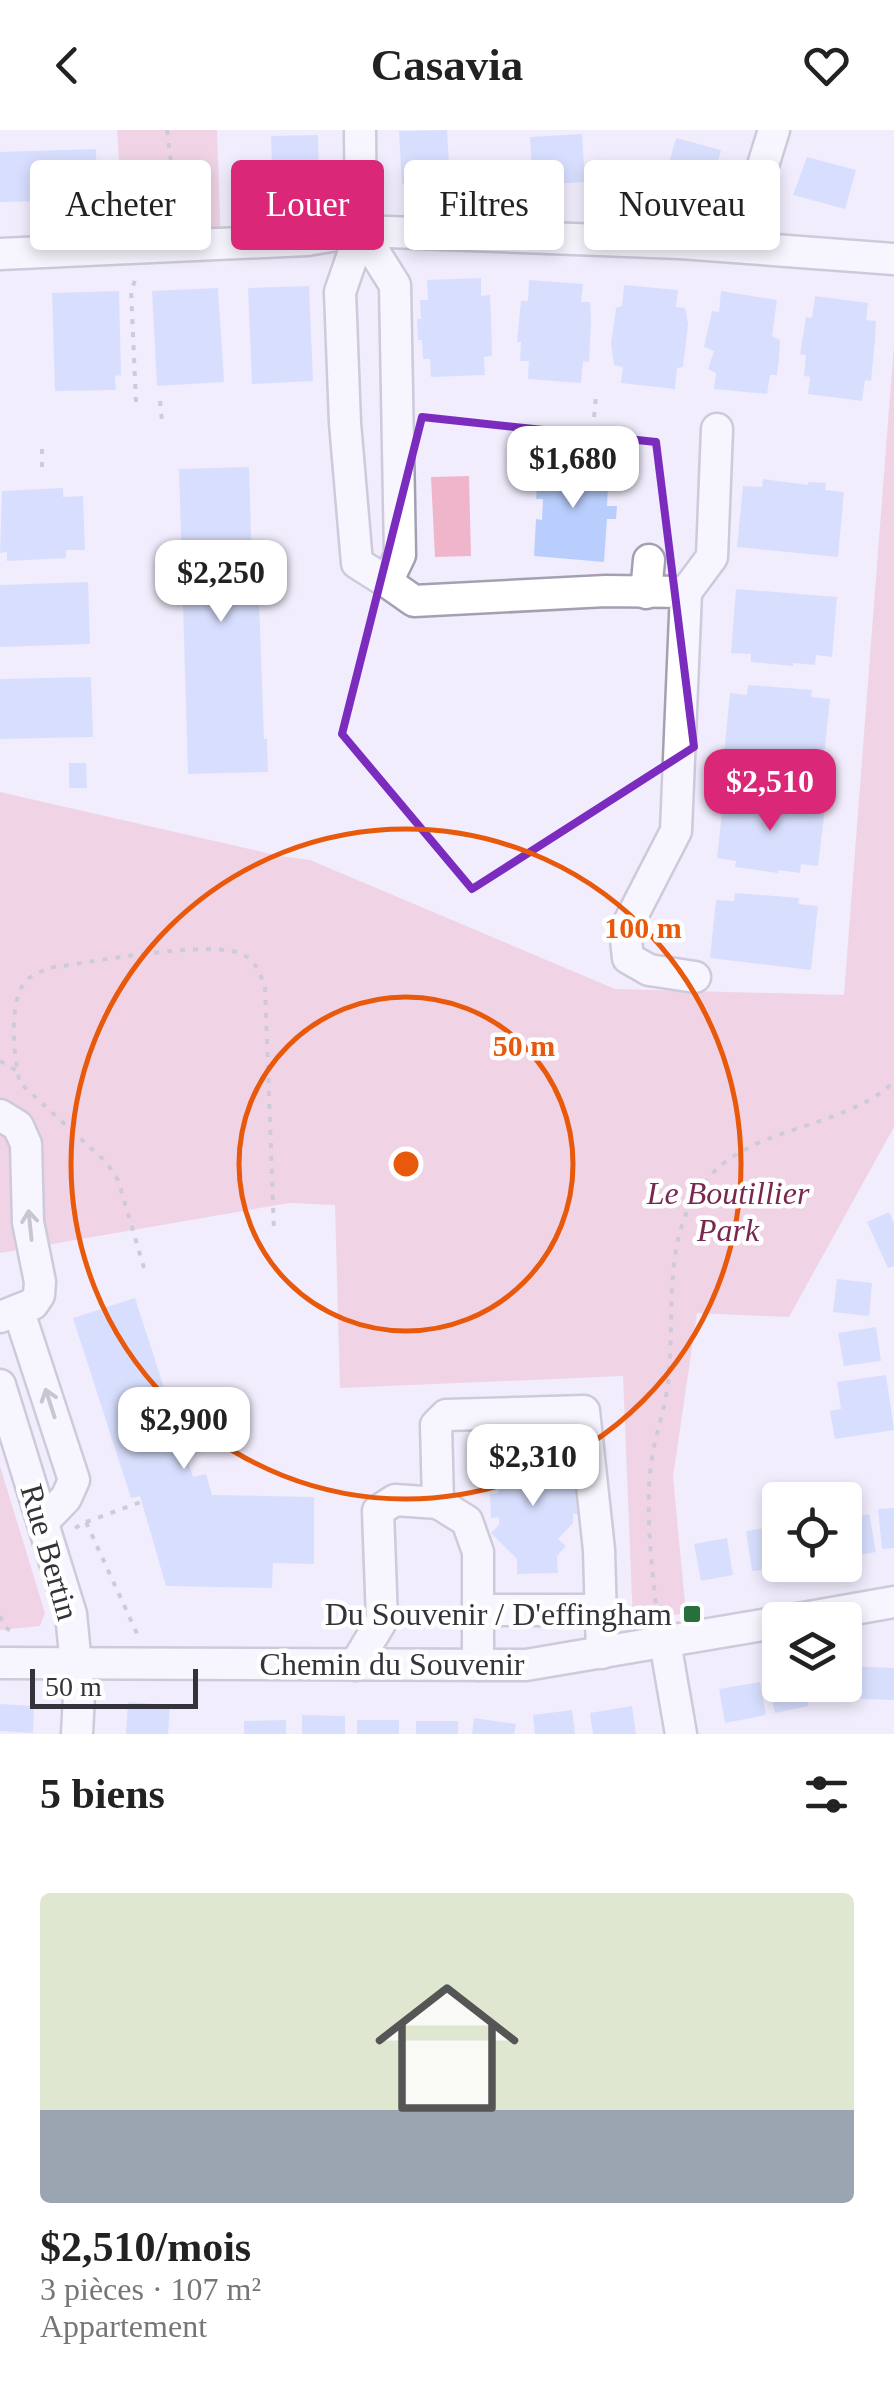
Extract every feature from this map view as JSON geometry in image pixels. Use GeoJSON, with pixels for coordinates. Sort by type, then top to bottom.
{"type":"FeatureCollection","features":[{"type":"Feature","properties":{"kind":"street"},"geometry":{"type":"LineString","coordinates":[[360,130],[360,160]]}},
{"type":"Feature","properties":{"kind":"street"},"geometry":{"type":"LineString","coordinates":[[764,160],[774,130]]}},
{"type":"Feature","properties":{"kind":"street"},"geometry":{"type":"LineString","coordinates":[[384,233],[584,241]]}},
{"type":"Feature","properties":{"kind":"street"},"geometry":{"type":"LineString","coordinates":[[0,254],[231,243]]}},
{"type":"Feature","properties":{"kind":"street"},"geometry":{"type":"LineString","coordinates":[[355,250],[340,292],[345,423],[357,562],[414,600],[606,591],[686,592]]}},
{"type":"Feature","properties":{"kind":"street"},"geometry":{"type":"LineString","coordinates":[[372,250],[394,286],[400,555],[388,582]]}},
{"type":"Feature","properties":{"kind":"street"},"geometry":{"type":"LineString","coordinates":[[775,250],[894,259]]}},
{"type":"Feature","properties":{"kind":"street"},"geometry":{"type":"LineString","coordinates":[[345,423],[399,417]]}},
{"type":"Feature","properties":{"kind":"street"},"geometry":{"type":"LineString","coordinates":[[695,976],[650,970],[628,958],[625,930],[676,831],[686,592],[712,557],[716,429]]}},
{"type":"Feature","properties":{"kind":"street"},"geometry":{"type":"LineString","coordinates":[[646,593],[649,560]]}},
{"type":"Feature","properties":{"kind":"street"},"geometry":{"type":"LineString","coordinates":[[0,1115],[18,1126],[26,1144],[28,1222],[40,1289],[33,1304],[10,1314],[74,1480],[56,1526]]}},
{"type":"Feature","properties":{"kind":"street","name":"Rue Bertin"},"geometry":{"type":"LineString","coordinates":[[0,1384],[8,1439],[56,1526],[78,1664],[77,1734]]}},
{"type":"Feature","properties":{"kind":"street"},"geometry":{"type":"LineString","coordinates":[[438,1503],[436,1426],[446,1416],[584,1411],[599,1550],[602,1653]]}},
{"type":"Feature","properties":{"kind":"street"},"geometry":{"type":"LineString","coordinates":[[356,1665],[382,1620],[378,1511],[395,1500],[438,1503],[468,1522],[478,1552],[478,1665]]}},
{"type":"Feature","properties":{"kind":"street"},"geometry":{"type":"LineString","coordinates":[[862,1608],[894,1602]]}},
{"type":"Feature","properties":{"kind":"street"},"geometry":{"type":"LineString","coordinates":[[478,1610],[601,1610]]}},
{"type":"Feature","properties":{"kind":"street","name":"Chemin du Souvenir"},"geometry":{"type":"LineString","coordinates":[[0,1663],[544,1664],[602,1653],[661,1631],[762,1623]]}},
{"type":"Feature","properties":{"kind":"street"},"geometry":{"type":"LineString","coordinates":[[661,1631],[681,1734]]}},
{"type":"Feature","properties":{"kind":"path"},"geometry":{"type":"LineString","coordinates":[[167,130],[171,160]]}},
{"type":"Feature","properties":{"kind":"path"},"geometry":{"type":"LineString","coordinates":[[131,290],[140,270]]}},
{"type":"Feature","properties":{"kind":"path"},"geometry":{"type":"LineString","coordinates":[[126,280],[131,290],[136,402]]}},
{"type":"Feature","properties":{"kind":"path"},"geometry":{"type":"LineString","coordinates":[[594,417],[596,396]]}},
{"type":"Feature","properties":{"kind":"path"},"geometry":{"type":"LineString","coordinates":[[160,401],[162,422]]}},
{"type":"Feature","properties":{"kind":"path"},"geometry":{"type":"LineString","coordinates":[[615,464],[616,442]]}},
{"type":"Feature","properties":{"kind":"path"},"geometry":{"type":"LineString","coordinates":[[42,449],[42,472]]}},
{"type":"Feature","properties":{"kind":"path"},"geometry":{"type":"LineString","coordinates":[[144,1268],[118,1180],[107,1163],[20,1083],[15,1011],[28,979],[48,968],[206,949],[242,954],[258,967],[265,987],[274,1231]]}},
{"type":"Feature","properties":{"kind":"path"},"geometry":{"type":"LineString","coordinates":[[0,1061],[17,1071]]}},
{"type":"Feature","properties":{"kind":"path"},"geometry":{"type":"LineString","coordinates":[[661,1631],[650,1468],[668,1387],[672,1270],[686,1216],[706,1182],[734,1157],[771,1139],[846,1113],[894,1082]]}},
{"type":"Feature","properties":{"kind":"path"},"geometry":{"type":"LineString","coordinates":[[56,1526],[86,1522],[141,1502]]}},
{"type":"Feature","properties":{"kind":"path"},"geometry":{"type":"LineString","coordinates":[[86,1522],[141,1642]]}},
{"type":"Feature","properties":{"kind":"path"},"geometry":{"type":"LineString","coordinates":[[0,1616],[4,1626],[24,1641]]}},
{"type":"Feature","properties":{"kind":"highlighted area"},"geometry":{"type":"Polygon","coordinates":[[[422,417],[656,442],[694,747],[472,889],[342,734],[422,417]]]}},
{"type":"Feature","properties":{"kind":"green space"},"geometry":{"type":"Polygon","coordinates":[[[117,130],[217,130],[221,244],[211,245],[211,160],[119,160],[117,130]]]}},
{"type":"Feature","properties":{"kind":"green space","name":"Le Boutillier Park"},"geometry":{"type":"Polygon","coordinates":[[[894,344],[894,1127],[789,1317],[697,1313],[673,1477],[686,1613],[633,1622],[623,1376],[340,1388],[335,1205],[289,1203],[0,1253],[0,792],[310,860],[615,989],[844,995],[894,344]]]}},
{"type":"Feature","properties":{"kind":"green space"},"geometry":{"type":"Polygon","coordinates":[[[469,476],[471,556],[435,557],[431,477],[469,476]]]}},
{"type":"Feature","properties":{"kind":"green space"},"geometry":{"type":"Polygon","coordinates":[[[0,1466],[45,1613],[40,1626],[0,1630],[0,1466]]]}},
{"type":"Feature","properties":{"kind":"building"},"geometry":{"type":"Polygon","coordinates":[[[447,130],[449,160],[404,160],[402,184],[399,131],[447,130]]]}},
{"type":"Feature","properties":{"kind":"building"},"geometry":{"type":"Polygon","coordinates":[[[582,134],[584,182],[564,183],[564,160],[531,160],[530,137],[582,134]]]}},
{"type":"Feature","properties":{"kind":"building"},"geometry":{"type":"Polygon","coordinates":[[[318,135],[318,160],[272,160],[271,136],[318,135]]]}},
{"type":"Feature","properties":{"kind":"building"},"geometry":{"type":"Polygon","coordinates":[[[676,138],[721,150],[718,160],[670,160],[676,138]]]}},
{"type":"Feature","properties":{"kind":"building"},"geometry":{"type":"Polygon","coordinates":[[[96,149],[96,160],[30,160],[30,201],[0,202],[0,152],[96,149]]]}},
{"type":"Feature","properties":{"kind":"building"},"geometry":{"type":"Polygon","coordinates":[[[807,157],[856,170],[845,209],[793,195],[807,157]]]}},
{"type":"Feature","properties":{"kind":"building"},"geometry":{"type":"Polygon","coordinates":[[[481,278],[481,296],[490,295],[491,315],[492,356],[484,357],[485,375],[431,377],[430,359],[423,359],[422,340],[418,340],[417,319],[421,319],[420,300],[428,300],[427,280],[481,278]]]}},
{"type":"Feature","properties":{"kind":"building"},"geometry":{"type":"Polygon","coordinates":[[[529,280],[583,284],[581,302],[590,302],[591,320],[589,362],[583,361],[581,383],[528,379],[529,361],[520,361],[521,342],[517,342],[521,301],[528,301],[529,280]]]}},
{"type":"Feature","properties":{"kind":"building"},"geometry":{"type":"Polygon","coordinates":[[[624,285],[678,290],[676,307],[685,308],[688,324],[683,367],[677,368],[675,389],[621,383],[623,367],[614,365],[611,344],[624,285]]]}},
{"type":"Feature","properties":{"kind":"building"},"geometry":{"type":"Polygon","coordinates":[[[309,286],[313,381],[252,384],[248,288],[309,286]]]}},
{"type":"Feature","properties":{"kind":"building"},"geometry":{"type":"Polygon","coordinates":[[[218,288],[224,382],[157,386],[152,291],[218,288]]]}},
{"type":"Feature","properties":{"kind":"building"},"geometry":{"type":"Polygon","coordinates":[[[119,291],[121,375],[115,376],[116,390],[55,391],[52,293],[119,291]]]}},
{"type":"Feature","properties":{"kind":"building"},"geometry":{"type":"Polygon","coordinates":[[[721,291],[777,300],[772,336],[780,340],[779,359],[777,375],[770,375],[767,394],[714,389],[716,373],[708,369],[714,351],[704,347],[712,311],[719,312],[721,291]]]}},
{"type":"Feature","properties":{"kind":"building"},"geometry":{"type":"Polygon","coordinates":[[[815,296],[868,303],[866,320],[876,321],[875,340],[871,381],[865,380],[862,401],[808,394],[810,377],[804,376],[806,355],[800,354],[806,317],[812,318],[815,296]]]}},
{"type":"Feature","properties":{"kind":"building"},"geometry":{"type":"Polygon","coordinates":[[[539,461],[609,466],[607,506],[617,506],[616,519],[607,519],[604,562],[534,556],[536,519],[542,520],[543,499],[536,499],[539,461]]]}},
{"type":"Feature","properties":{"kind":"building"},"geometry":{"type":"Polygon","coordinates":[[[249,467],[253,600],[259,600],[268,772],[188,774],[179,469],[249,467]]]}},
{"type":"Feature","properties":{"kind":"building"},"geometry":{"type":"Polygon","coordinates":[[[763,479],[808,485],[826,483],[825,490],[844,492],[838,557],[737,547],[743,486],[762,487],[763,479]]]}},
{"type":"Feature","properties":{"kind":"building"},"geometry":{"type":"Polygon","coordinates":[[[63,488],[63,497],[83,496],[85,550],[66,550],[66,558],[7,561],[7,552],[0,553],[2,491],[63,488]]]}},
{"type":"Feature","properties":{"kind":"building"},"geometry":{"type":"Polygon","coordinates":[[[88,582],[90,644],[0,647],[0,585],[88,582]]]}},
{"type":"Feature","properties":{"kind":"building"},"geometry":{"type":"Polygon","coordinates":[[[736,589],[837,597],[832,657],[816,655],[815,665],[793,666],[751,662],[751,654],[731,653],[736,589]]]}},
{"type":"Feature","properties":{"kind":"building"},"geometry":{"type":"Polygon","coordinates":[[[91,677],[93,737],[0,739],[0,679],[91,677]]]}},
{"type":"Feature","properties":{"kind":"building"},"geometry":{"type":"Polygon","coordinates":[[[748,685],[812,690],[811,697],[830,699],[823,765],[724,754],[730,693],[747,695],[748,685]]]}},
{"type":"Feature","properties":{"kind":"building"},"geometry":{"type":"Polygon","coordinates":[[[69,763],[86,763],[87,788],[69,788],[69,763]]]}},
{"type":"Feature","properties":{"kind":"building"},"geometry":{"type":"Polygon","coordinates":[[[724,794],[825,807],[818,866],[801,864],[800,873],[778,873],[735,867],[736,861],[717,858],[724,794]]]}},
{"type":"Feature","properties":{"kind":"building"},"geometry":{"type":"Polygon","coordinates":[[[735,893],[799,898],[798,904],[818,906],[811,970],[710,958],[716,900],[734,901],[735,893]]]}},
{"type":"Feature","properties":{"kind":"building"},"geometry":{"type":"Polygon","coordinates":[[[889,1212],[894,1223],[894,1266],[888,1268],[867,1222],[889,1212]]]}},
{"type":"Feature","properties":{"kind":"building"},"geometry":{"type":"Polygon","coordinates":[[[837,1279],[872,1283],[869,1316],[833,1312],[837,1279]]]}},
{"type":"Feature","properties":{"kind":"building"},"geometry":{"type":"Polygon","coordinates":[[[135,1298],[193,1477],[206,1474],[212,1495],[314,1497],[314,1564],[273,1563],[272,1588],[166,1586],[140,1496],[131,1498],[73,1318],[135,1298]]]}},
{"type":"Feature","properties":{"kind":"building"},"geometry":{"type":"Polygon","coordinates":[[[876,1327],[881,1361],[844,1366],[838,1333],[876,1327]]]}},
{"type":"Feature","properties":{"kind":"building"},"geometry":{"type":"Polygon","coordinates":[[[886,1375],[894,1430],[835,1439],[830,1411],[841,1409],[837,1382],[886,1375]]]}},
{"type":"Feature","properties":{"kind":"building"},"geometry":{"type":"Polygon","coordinates":[[[519,1443],[525,1449],[539,1448],[555,1457],[555,1466],[571,1482],[571,1489],[580,1489],[581,1514],[573,1514],[573,1523],[558,1539],[566,1546],[557,1556],[558,1573],[517,1574],[517,1559],[491,1533],[499,1525],[499,1517],[491,1518],[490,1494],[498,1493],[500,1481],[496,1477],[506,1466],[499,1461],[519,1443]]]}},
{"type":"Feature","properties":{"kind":"building"},"geometry":{"type":"Polygon","coordinates":[[[894,1508],[894,1548],[882,1549],[878,1509],[894,1508]]]}},
{"type":"Feature","properties":{"kind":"building"},"geometry":{"type":"Polygon","coordinates":[[[869,1514],[876,1552],[862,1554],[862,1515],[869,1514]]]}},
{"type":"Feature","properties":{"kind":"building"},"geometry":{"type":"Polygon","coordinates":[[[762,1529],[762,1570],[752,1571],[746,1531],[762,1529]]]}},
{"type":"Feature","properties":{"kind":"building"},"geometry":{"type":"Polygon","coordinates":[[[727,1538],[733,1575],[701,1581],[694,1544],[727,1538]]]}},
{"type":"Feature","properties":{"kind":"building"},"geometry":{"type":"Polygon","coordinates":[[[862,1667],[894,1668],[894,1700],[862,1699],[862,1667]]]}},
{"type":"Feature","properties":{"kind":"building"},"geometry":{"type":"Polygon","coordinates":[[[760,1682],[766,1715],[725,1723],[719,1689],[760,1682]]]}},
{"type":"Feature","properties":{"kind":"building"},"geometry":{"type":"Polygon","coordinates":[[[128,1702],[170,1705],[168,1734],[126,1734],[128,1702]]]}},
{"type":"Feature","properties":{"kind":"building"},"geometry":{"type":"Polygon","coordinates":[[[772,1702],[807,1702],[808,1706],[775,1713],[772,1702]]]}},
{"type":"Feature","properties":{"kind":"building"},"geometry":{"type":"Polygon","coordinates":[[[0,1704],[34,1706],[33,1733],[0,1731],[0,1704]]]}},
{"type":"Feature","properties":{"kind":"building"},"geometry":{"type":"Polygon","coordinates":[[[632,1706],[636,1734],[593,1734],[590,1713],[632,1706]]]}},
{"type":"Feature","properties":{"kind":"building"},"geometry":{"type":"Polygon","coordinates":[[[572,1710],[575,1734],[535,1734],[533,1715],[572,1710]]]}},
{"type":"Feature","properties":{"kind":"building"},"geometry":{"type":"Polygon","coordinates":[[[302,1715],[345,1716],[345,1734],[302,1734],[302,1715]]]}},
{"type":"Feature","properties":{"kind":"building"},"geometry":{"type":"Polygon","coordinates":[[[474,1718],[516,1724],[514,1734],[472,1734],[474,1718]]]}},
{"type":"Feature","properties":{"kind":"building"},"geometry":{"type":"Polygon","coordinates":[[[286,1720],[286,1734],[244,1734],[244,1721],[286,1720]]]}},
{"type":"Feature","properties":{"kind":"building"},"geometry":{"type":"Polygon","coordinates":[[[357,1720],[399,1720],[399,1734],[357,1734],[357,1720]]]}},
{"type":"Feature","properties":{"kind":"building"},"geometry":{"type":"Polygon","coordinates":[[[416,1721],[458,1721],[458,1734],[416,1734],[416,1721]]]}},
{"type":"Feature","properties":{"kind":"place","name":"Du Souvenir / D'effingham"},"geometry":{"type":"Point","coordinates":[692,1614]}}]}
